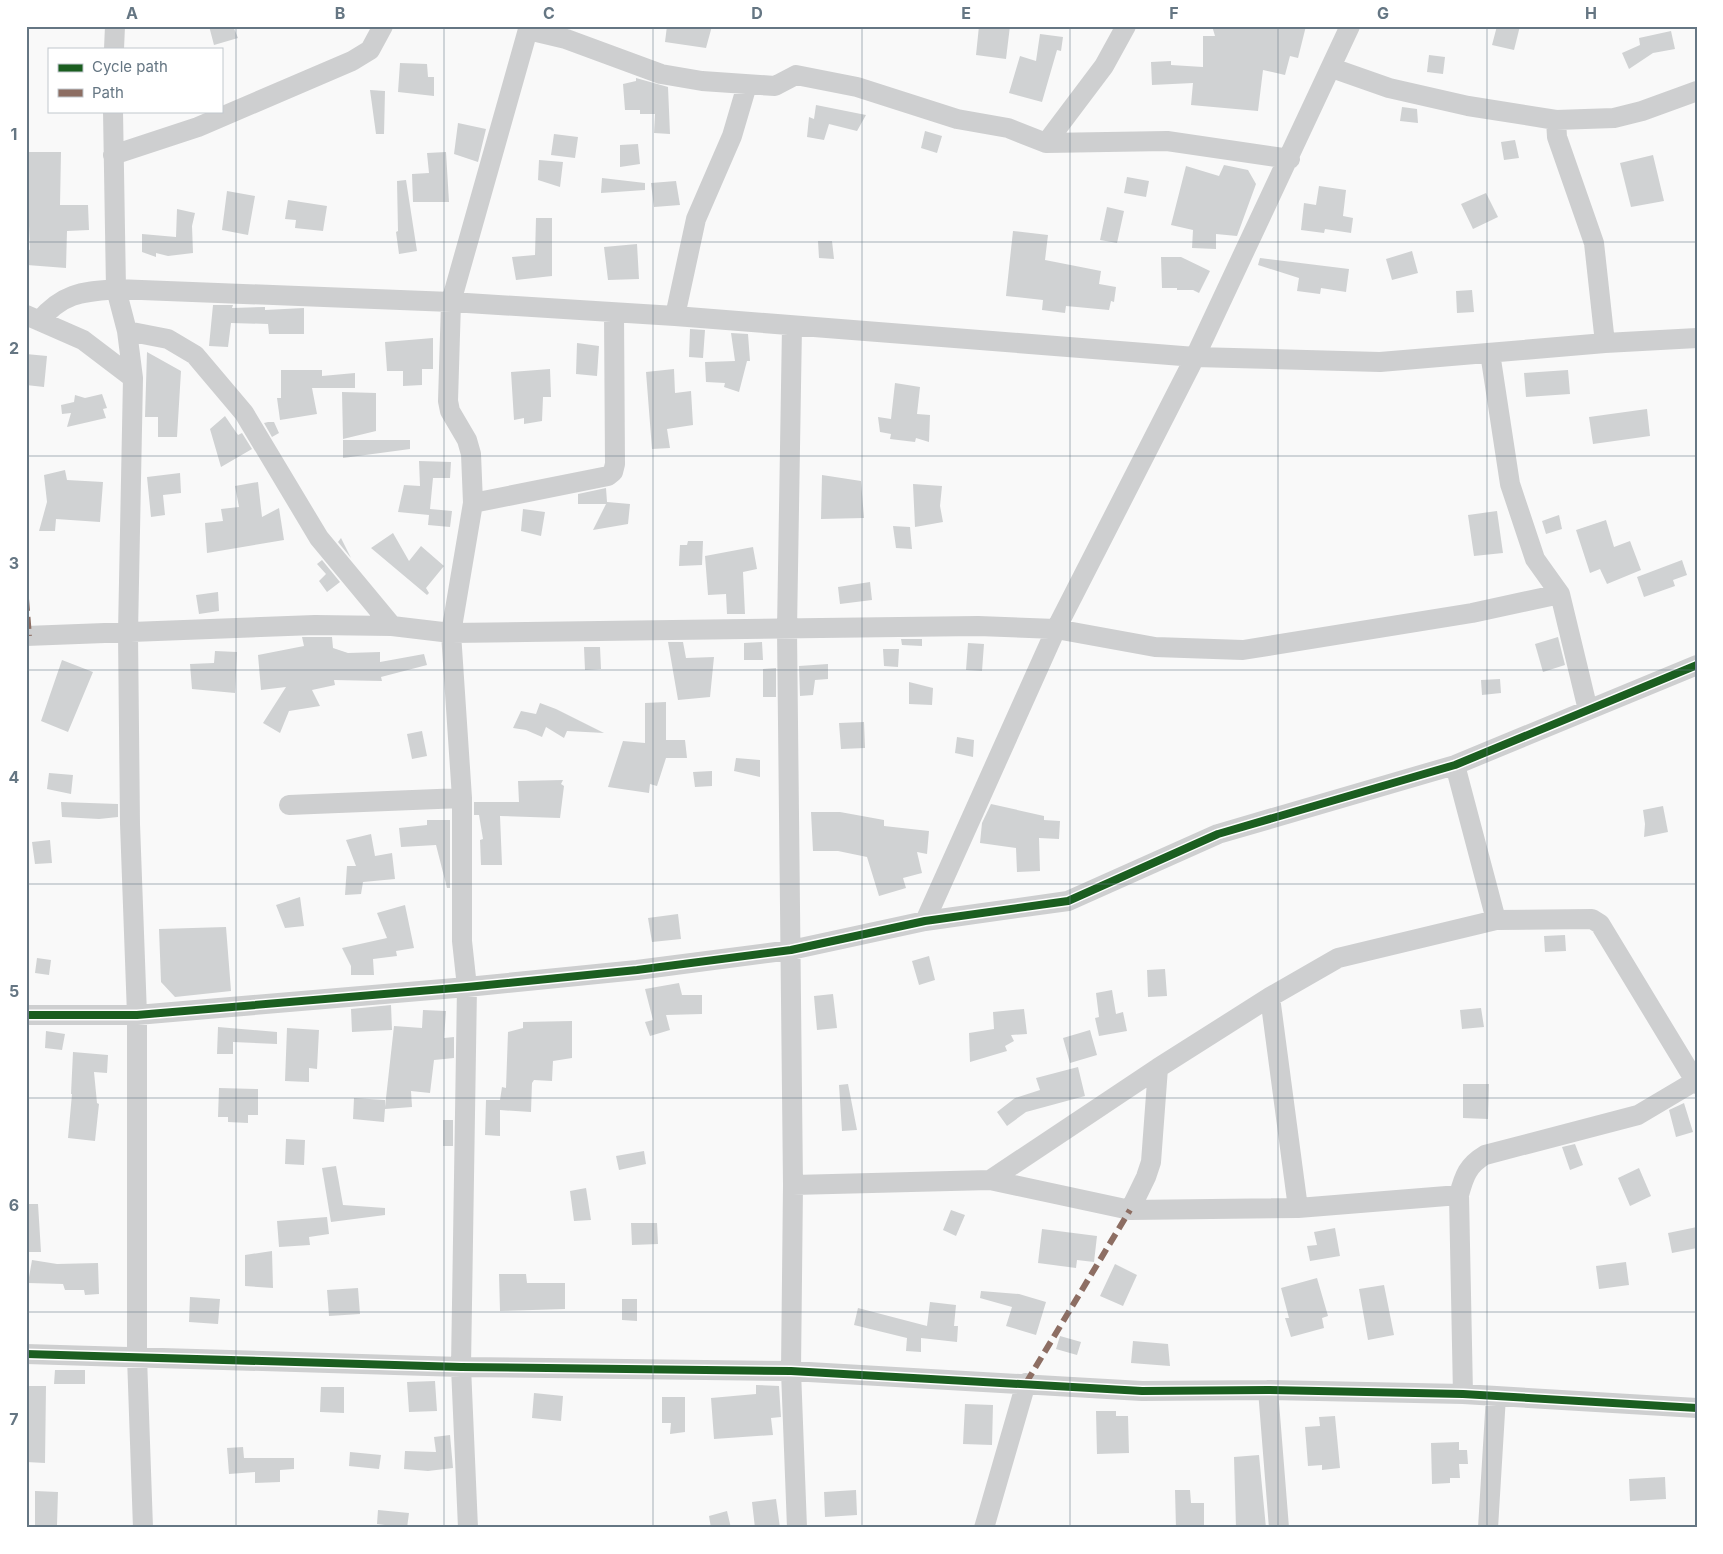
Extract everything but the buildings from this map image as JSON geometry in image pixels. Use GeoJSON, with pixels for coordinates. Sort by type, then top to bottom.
{"type":"FeatureCollection","features":[{"type":"Feature","properties":{"kind":"street"},"geometry":{"type":"LineString","coordinates":[[114,48],[115,26]]}},
{"type":"Feature","properties":{"kind":"street"},"geometry":{"type":"LineString","coordinates":[[113,155],[198,127],[352,61],[370,50],[383,26]]}},
{"type":"Feature","properties":{"kind":"street"},"geometry":{"type":"LineString","coordinates":[[1046,143],[1104,66],[1126,26]]}},
{"type":"Feature","properties":{"kind":"street"},"geometry":{"type":"LineString","coordinates":[[925,921],[1056,629],[1195,357],[1290,160],[1350,26]]}},
{"type":"Feature","properties":{"kind":"street"},"geometry":{"type":"LineString","coordinates":[[468,1528],[461,1366],[467,987],[462,941],[462,798],[452,633],[473,503],[471,454],[467,440],[450,411],[448,401],[451,302],[528,28],[566,39],[661,74],[702,81],[775,86],[796,75],[857,87],[957,119],[1008,128],[1046,143],[1167,141],[1290,160]]}},
{"type":"Feature","properties":{"kind":"street"},"geometry":{"type":"LineString","coordinates":[[1332,68],[1389,88],[1468,106],[1556,120],[1614,118],[1642,111],[1697,91]]}},
{"type":"Feature","properties":{"kind":"street"},"geometry":{"type":"LineString","coordinates":[[675,316],[696,219],[732,136],[748,85]]}},
{"type":"Feature","properties":{"kind":"street"},"geometry":{"type":"LineString","coordinates":[[113,112],[116,289],[127,331],[133,378],[128,633],[130,824],[137,1015],[137,1357],[143,1528]]}},
{"type":"Feature","properties":{"kind":"street"},"geometry":{"type":"LineString","coordinates":[[1556,120],[1557,137],[1594,243],[1605,343]]}},
{"type":"Feature","properties":{"kind":"street"},"geometry":{"type":"LineString","coordinates":[[33,318],[73,295],[116,289],[451,302],[614,314],[675,316],[1195,357],[1380,362],[1605,343],[1697,338]]}},
{"type":"Feature","properties":{"kind":"street"},"geometry":{"type":"LineString","coordinates":[[473,503],[608,476],[613,472],[615,464],[614,314]]}},
{"type":"Feature","properties":{"kind":"street"},"geometry":{"type":"LineString","coordinates":[[33,318],[83,340],[133,378]]}},
{"type":"Feature","properties":{"kind":"street"},"geometry":{"type":"LineString","coordinates":[[792,326],[787,630],[793,1185],[791,1371],[797,1528]]}},
{"type":"Feature","properties":{"kind":"street"},"geometry":{"type":"LineString","coordinates":[[127,331],[168,339],[195,355],[244,413],[319,538],[392,626]]}},
{"type":"Feature","properties":{"kind":"street"},"geometry":{"type":"LineString","coordinates":[[1490,352],[1510,484],[1534,559],[1560,594],[1588,710]]}},
{"type":"Feature","properties":{"kind":"street"},"geometry":{"type":"LineString","coordinates":[[26,636],[315,625],[392,626],[452,633],[978,626],[1056,629],[1156,647],[1243,650],[1472,613],[1560,594]]}},
{"type":"Feature","properties":{"kind":"street"},"geometry":{"type":"LineString","coordinates":[[26,1015],[137,1015],[467,987],[637,970],[791,950],[925,921],[1068,901],[1228,831],[1455,765],[1697,665]]}},
{"type":"Feature","properties":{"kind":"street"},"geometry":{"type":"LineString","coordinates":[[1455,765],[1496,920]]}},
{"type":"Feature","properties":{"kind":"street"},"geometry":{"type":"LineString","coordinates":[[289,805],[462,798]]}},
{"type":"Feature","properties":{"kind":"street"},"geometry":{"type":"LineString","coordinates":[[990,1180],[1158,1068],[1270,997],[1338,958],[1496,920],[1592,919],[1600,924],[1696,1082],[1638,1115],[1485,1155],[1473,1163],[1464,1175],[1459,1195],[1463,1394]]}},
{"type":"Feature","properties":{"kind":"street"},"geometry":{"type":"LineString","coordinates":[[1270,997],[1298,1208]]}},
{"type":"Feature","properties":{"kind":"street"},"geometry":{"type":"LineString","coordinates":[[1130,1210],[1151,1162],[1158,1068]]}},
{"type":"Feature","properties":{"kind":"street"},"geometry":{"type":"LineString","coordinates":[[793,1185],[990,1180],[1130,1210],[1298,1208],[1459,1195]]}},
{"type":"Feature","properties":{"kind":"street"},"geometry":{"type":"LineString","coordinates":[[26,1354],[461,1366],[791,1371],[1142,1391],[1268,1390],[1463,1394],[1697,1408]]}},
{"type":"Feature","properties":{"kind":"street"},"geometry":{"type":"LineString","coordinates":[[984,1528],[1026,1383]]}},
{"type":"Feature","properties":{"kind":"street"},"geometry":{"type":"LineString","coordinates":[[1268,1390],[1279,1528]]}},
{"type":"Feature","properties":{"kind":"street"},"geometry":{"type":"LineString","coordinates":[[1488,1528],[1496,1396]]}},
{"type":"Feature","properties":{"kind":"marked path"},"geometry":{"type":"LineString","coordinates":[[26,599],[29,636]]}},
{"type":"Feature","properties":{"kind":"marked path"},"geometry":{"type":"LineString","coordinates":[[1026,1383],[1130,1210]]}},
{"type":"Feature","properties":{"kind":"cycle path"},"geometry":{"type":"LineString","coordinates":[[26,1015],[137,1015],[467,987],[637,970],[791,950],[925,921],[1068,901],[1218,834],[1455,765],[1697,665]]}},
{"type":"Feature","properties":{"kind":"cycle path"},"geometry":{"type":"LineString","coordinates":[[26,1354],[461,1367],[791,1371],[1142,1391],[1268,1390],[1463,1394],[1697,1408]]}}]}
